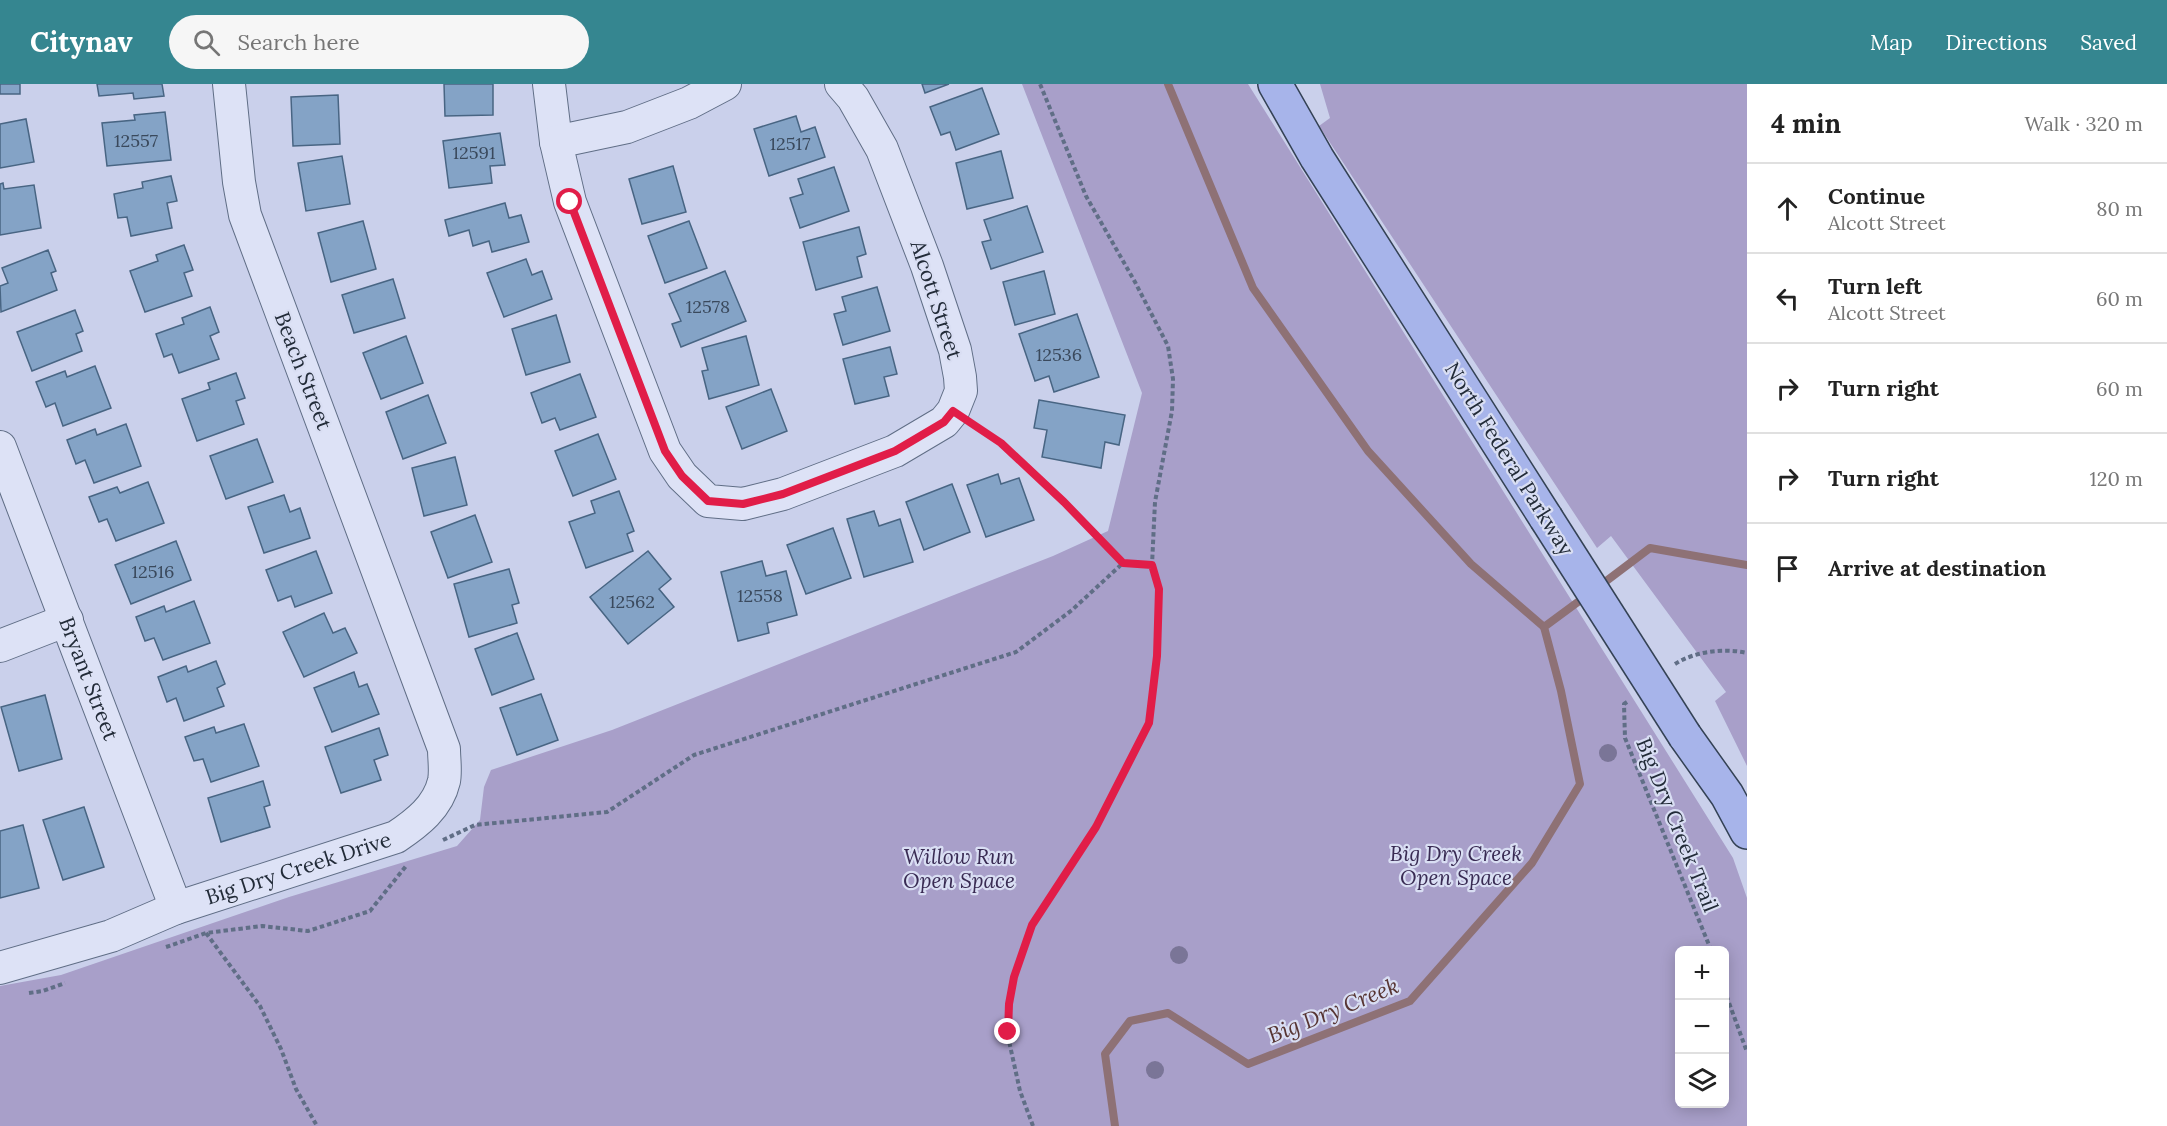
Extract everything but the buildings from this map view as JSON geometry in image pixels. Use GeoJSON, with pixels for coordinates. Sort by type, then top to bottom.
{"type":"FeatureCollection","features":[{"type":"Feature","properties":{"kind":"main road","name":"North Federal Parkway"},"geometry":{"type":"LineString","coordinates":[[1275,84],[1317,158],[1685,736],[1726,795],[1747,832]]}},
{"type":"Feature","properties":{"kind":"street","name":"Beach Street"},"geometry":{"type":"LineString","coordinates":[[229,84],[239,182],[245,215],[408,651]]}},
{"type":"Feature","properties":{"kind":"street"},"geometry":{"type":"LineString","coordinates":[[549,84],[556,142],[570,202],[665,451],[682,476],[708,501],[743,504],[783,494],[895,451],[944,422],[953,411]]}},
{"type":"Feature","properties":{"kind":"street"},"geometry":{"type":"LineString","coordinates":[[556,142],[627,127],[689,103],[725,84]]}},
{"type":"Feature","properties":{"kind":"street","name":"Alcott Street"},"geometry":{"type":"LineString","coordinates":[[841,84],[854,98],[882,149],[927,266],[955,350],[960,377],[961,391],[953,411]]}},
{"type":"Feature","properties":{"kind":"street","name":"Bryant Street"},"geometry":{"type":"LineString","coordinates":[[0,447],[176,908]]}},
{"type":"Feature","properties":{"kind":"street"},"geometry":{"type":"LineString","coordinates":[[0,646],[67,620]]}},
{"type":"Feature","properties":{"kind":"street","name":"Big Dry Creek Drive"},"geometry":{"type":"LineString","coordinates":[[0,968],[111,936],[176,908],[396,837],[418,822],[435,803],[444,781],[444,748],[408,651]]}},
{"type":"Feature","properties":{"kind":"path"},"geometry":{"type":"LineString","coordinates":[[1034,1126],[1020,1090],[1008,1032],[1009,1004],[1014,977],[1032,925],[1096,827],[1149,723],[1157,656],[1159,589],[1152,565],[1155,502],[1172,411],[1173,379],[1168,346],[1086,196],[1040,84]]}},
{"type":"Feature","properties":{"kind":"path"},"geometry":{"type":"LineString","coordinates":[[953,411],[1001,443],[1064,502],[1123,563],[1152,565]]}},
{"type":"Feature","properties":{"kind":"path"},"geometry":{"type":"LineString","coordinates":[[435,843],[475,825],[607,812],[694,755],[1016,652],[1072,610],[1123,563]]}},
{"type":"Feature","properties":{"kind":"path"},"geometry":{"type":"LineString","coordinates":[[1670,669],[1679,662],[1707,652],[1747,653]]}},
{"type":"Feature","properties":{"kind":"path","name":"Big Dry Creek Trail"},"geometry":{"type":"LineString","coordinates":[[1633,697],[1624,704],[1625,738],[1709,946]]}},
{"type":"Feature","properties":{"kind":"path"},"geometry":{"type":"LineString","coordinates":[[162,949],[206,933],[262,926],[308,931],[370,911],[411,860]]}},
{"type":"Feature","properties":{"kind":"path"},"geometry":{"type":"LineString","coordinates":[[206,933],[260,1006],[281,1049],[296,1089],[317,1126]]}},
{"type":"Feature","properties":{"kind":"path"},"geometry":{"type":"LineString","coordinates":[[21,994],[43,990],[75,979]]}},
{"type":"Feature","properties":{"kind":"path"},"geometry":{"type":"LineString","coordinates":[[1729,1000],[1747,1052]]}},
{"type":"Feature","properties":{"kind":"green space"},"geometry":{"type":"Polygon","coordinates":[[[1022,84],[1248,84],[1733,858],[1747,898],[1747,1126],[0,1126],[0,986],[61,975],[289,897],[457,846],[480,820],[484,787],[491,770],[612,730],[1053,556],[1108,531],[1142,393],[1022,84]]]}},
{"type":"Feature","properties":{"kind":"green space"},"geometry":{"type":"Polygon","coordinates":[[[1320,84],[1747,84],[1747,766],[1715,701],[1726,692],[1611,536],[1597,548],[1319,126],[1330,118],[1320,84]]]}},
{"type":"Feature","properties":{"kind":"waterway"},"geometry":{"type":"LineString","coordinates":[[1168,84],[1253,288],[1368,451],[1471,564],[1544,627]]}},
{"type":"Feature","properties":{"kind":"waterway","name":"Big Dry Creek"},"geometry":{"type":"LineString","coordinates":[[1597,588],[1650,548],[1747,565]]}},
{"type":"Feature","properties":{"kind":"waterway","name":"Big Dry Creek"},"geometry":{"type":"LineString","coordinates":[[1115,1126],[1105,1054],[1130,1021],[1168,1013],[1248,1064],[1410,1001],[1532,863],[1580,784],[1561,691],[1544,627],[1586,596]]}},
{"type":"Feature","properties":{"kind":"route"},"geometry":{"type":"LineString","coordinates":[[570,202],[665,451],[694,490],[708,501],[743,504],[783,494],[895,451],[944,422],[953,411],[1001,443],[1064,502],[1123,563],[1152,565],[1159,589],[1157,656],[1149,723],[1096,827],[1032,925],[1014,977],[1009,1004],[1008,1032]]}},
{"type":"Feature","properties":{"kind":"park label","name":"Big Dry Creek Open Space"},"geometry":{"type":"Point","coordinates":[1456,866]}},
{"type":"Feature","properties":{"kind":"park label","name":"Willow Run Open Space"},"geometry":{"type":"Point","coordinates":[959,869]}}]}
